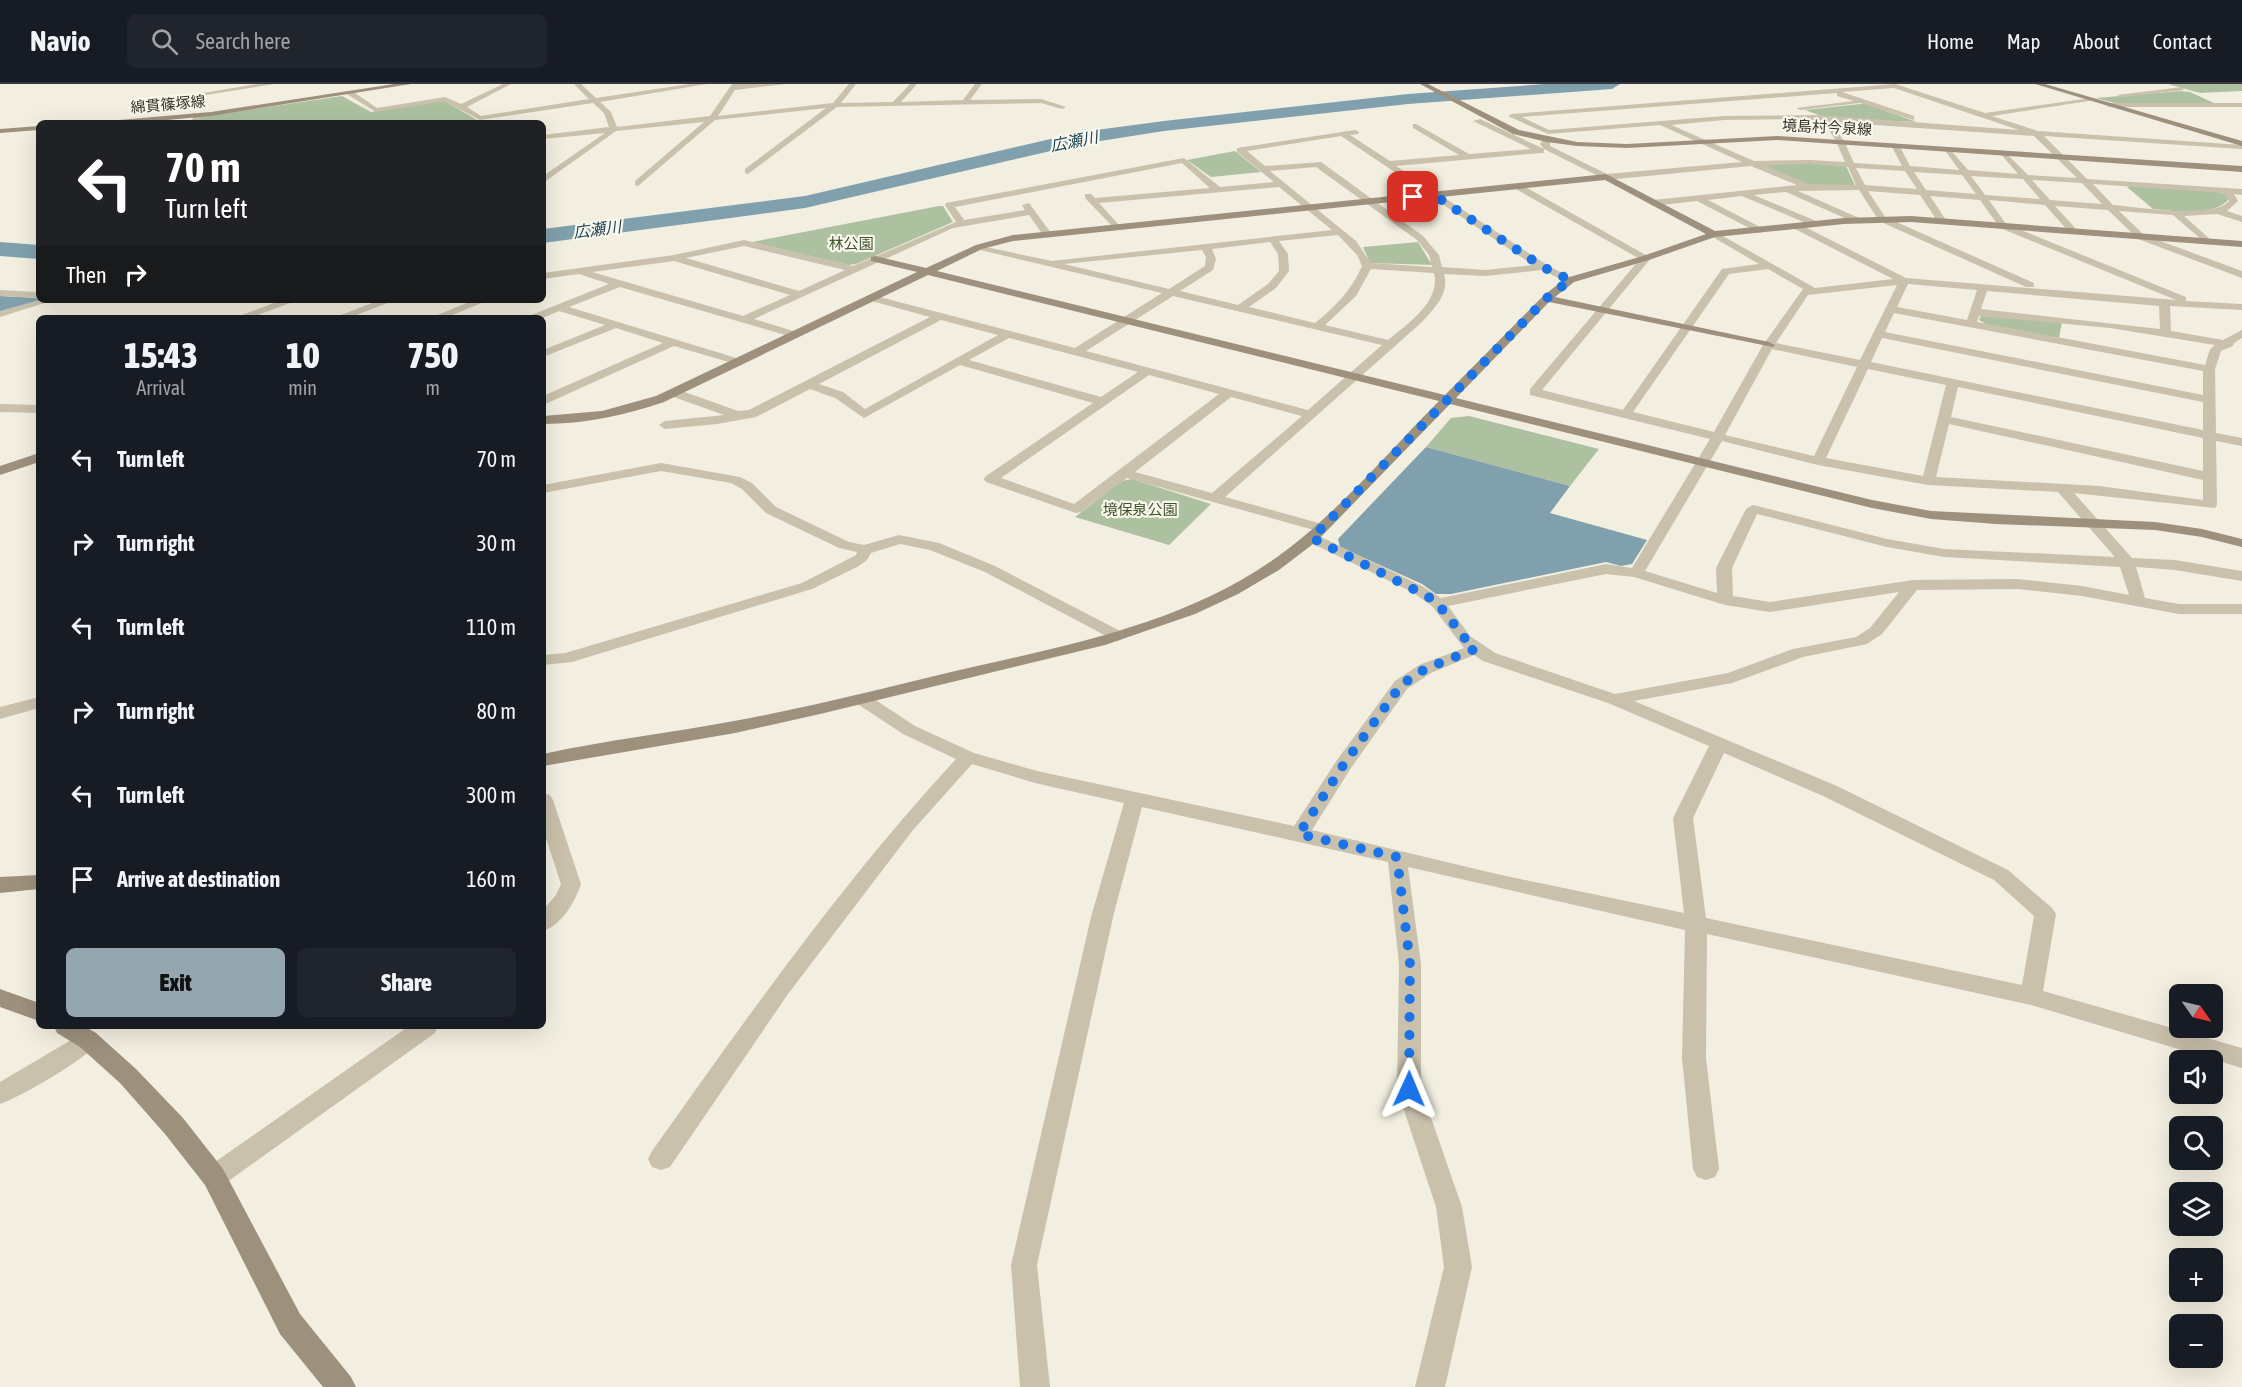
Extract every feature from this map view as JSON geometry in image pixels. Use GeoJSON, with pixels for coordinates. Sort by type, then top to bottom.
{"type":"FeatureCollection","features":[{"type":"Feature","properties":{"kind":"street"},"geometry":{"type":"LineString","coordinates":[[188,96],[271,84]]}},
{"type":"Feature","properties":{"kind":"street","name":"綿貫篠塚線"},"geometry":{"type":"LineString","coordinates":[[146,120],[185,117],[196,119],[408,84]]}},
{"type":"Feature","properties":{"kind":"street"},"geometry":{"type":"LineString","coordinates":[[461,107],[508,84]]}},
{"type":"Feature","properties":{"kind":"street"},"geometry":{"type":"LineString","coordinates":[[577,84],[607,112],[614,129]]}},
{"type":"Feature","properties":{"kind":"street"},"geometry":{"type":"LineString","coordinates":[[486,120],[704,84]]}},
{"type":"Feature","properties":{"kind":"street"},"geometry":{"type":"LineString","coordinates":[[638,183],[712,118],[734,86],[783,84]]}},
{"type":"Feature","properties":{"kind":"street"},"geometry":{"type":"LineString","coordinates":[[748,171],[835,105],[853,84]]}},
{"type":"Feature","properties":{"kind":"street"},"geometry":{"type":"LineString","coordinates":[[896,103],[914,84]]}},
{"type":"Feature","properties":{"kind":"street"},"geometry":{"type":"LineString","coordinates":[[966,101],[979,84]]}},
{"type":"Feature","properties":{"kind":"street","name":"境島村今泉線"},"geometry":{"type":"LineString","coordinates":[[1423,84],[1477,117],[1516,132],[1547,140],[1609,146],[1777,138],[2242,169]]}},
{"type":"Feature","properties":{"kind":"street"},"geometry":{"type":"LineString","coordinates":[[1922,84],[1512,116],[1548,132],[1746,117],[1825,119],[2036,134],[2242,145]]}},
{"type":"Feature","properties":{"kind":"street"},"geometry":{"type":"LineString","coordinates":[[2038,84],[2242,145]]}},
{"type":"Feature","properties":{"kind":"street"},"geometry":{"type":"LineString","coordinates":[[1980,114],[2088,99],[2186,90],[2164,84]]}},
{"type":"Feature","properties":{"kind":"street"},"geometry":{"type":"LineString","coordinates":[[185,117],[188,96],[186,85]]}},
{"type":"Feature","properties":{"kind":"street"},"geometry":{"type":"LineString","coordinates":[[1895,86],[2036,134],[2140,237],[2242,275]]}},
{"type":"Feature","properties":{"kind":"street"},"geometry":{"type":"LineString","coordinates":[[479,89],[488,94]]}},
{"type":"Feature","properties":{"kind":"street"},"geometry":{"type":"LineString","coordinates":[[1834,92],[1929,126]]}},
{"type":"Feature","properties":{"kind":"street"},"geometry":{"type":"LineString","coordinates":[[349,93],[376,110],[445,99],[479,120]]}},
{"type":"Feature","properties":{"kind":"street"},"geometry":{"type":"LineString","coordinates":[[1030,102],[1035,93]]}},
{"type":"Feature","properties":{"kind":"street"},"geometry":{"type":"LineString","coordinates":[[1765,97],[1786,104]]}},
{"type":"Feature","properties":{"kind":"street"},"geometry":{"type":"LineString","coordinates":[[2206,98],[2226,106]]}},
{"type":"Feature","properties":{"kind":"street"},"geometry":{"type":"LineString","coordinates":[[546,137],[835,105],[1041,101],[1062,107]]}},
{"type":"Feature","properties":{"kind":"street"},"geometry":{"type":"LineString","coordinates":[[774,111],[782,102]]}},
{"type":"Feature","properties":{"kind":"street"},"geometry":{"type":"LineString","coordinates":[[1864,102],[1796,108],[1825,119],[1840,141],[1861,187],[1882,219],[2045,292]]}},
{"type":"Feature","properties":{"kind":"street"},"geometry":{"type":"LineString","coordinates":[[2110,105],[2242,105]]}},
{"type":"Feature","properties":{"kind":"street"},"geometry":{"type":"LineString","coordinates":[[1624,107],[1807,187]]}},
{"type":"Feature","properties":{"kind":"street"},"geometry":{"type":"LineString","coordinates":[[1477,117],[1593,178]]}},
{"type":"Feature","properties":{"kind":"street"},"geometry":{"type":"LineString","coordinates":[[1416,126],[1468,157]]}},
{"type":"Feature","properties":{"kind":"street"},"geometry":{"type":"LineString","coordinates":[[0,131],[36,128]]}},
{"type":"Feature","properties":{"kind":"street"},"geometry":{"type":"LineString","coordinates":[[546,178],[614,129]]}},
{"type":"Feature","properties":{"kind":"street"},"geometry":{"type":"LineString","coordinates":[[1585,129],[1608,139],[1650,135]]}},
{"type":"Feature","properties":{"kind":"street"},"geometry":{"type":"LineString","coordinates":[[1316,327],[1347,303],[1359,288],[1366,266],[1362,254],[1341,232],[1240,150],[1360,132]]}},
{"type":"Feature","properties":{"kind":"street"},"geometry":{"type":"LineString","coordinates":[[1660,134],[1681,132]]}},
{"type":"Feature","properties":{"kind":"street"},"geometry":{"type":"LineString","coordinates":[[1343,134],[1543,267],[1570,280]]}},
{"type":"Feature","properties":{"kind":"street"},"geometry":{"type":"LineString","coordinates":[[1547,140],[1544,144],[1547,148],[1714,234],[1813,291]]}},
{"type":"Feature","properties":{"kind":"street"},"geometry":{"type":"LineString","coordinates":[[1895,145],[1941,220]]}},
{"type":"Feature","properties":{"kind":"street"},"geometry":{"type":"LineString","coordinates":[[1948,148],[2003,226],[2194,304]]}},
{"type":"Feature","properties":{"kind":"street"},"geometry":{"type":"LineString","coordinates":[[1389,164],[1541,151]]}},
{"type":"Feature","properties":{"kind":"street"},"geometry":{"type":"LineString","coordinates":[[2003,153],[2073,231]]}},
{"type":"Feature","properties":{"kind":"street"},"geometry":{"type":"LineString","coordinates":[[961,223],[949,205],[1184,160],[1218,190]]}},
{"type":"Feature","properties":{"kind":"street"},"geometry":{"type":"LineString","coordinates":[[546,420],[612,414],[675,393],[979,248],[994,242],[1046,233],[1593,178],[1797,161],[2242,192]]}},
{"type":"Feature","properties":{"kind":"street"},"geometry":{"type":"LineString","coordinates":[[1214,499],[1391,344],[1435,301],[1441,281],[1434,255],[1420,238],[1318,164],[1263,169]]}},
{"type":"Feature","properties":{"kind":"street"},"geometry":{"type":"LineString","coordinates":[[1133,169],[1141,178]]}},
{"type":"Feature","properties":{"kind":"street"},"geometry":{"type":"LineString","coordinates":[[1075,180],[1115,226]]}},
{"type":"Feature","properties":{"kind":"street"},"geometry":{"type":"LineString","coordinates":[[1093,201],[1281,184]]}},
{"type":"Feature","properties":{"kind":"street"},"geometry":{"type":"LineString","coordinates":[[1517,186],[1646,258]]}},
{"type":"Feature","properties":{"kind":"street"},"geometry":{"type":"LineString","coordinates":[[1148,187],[1156,195]]}},
{"type":"Feature","properties":{"kind":"street"},"geometry":{"type":"LineString","coordinates":[[1653,203],[1807,187],[1861,187],[2175,212],[2217,211],[2237,206],[2227,191]]}},
{"type":"Feature","properties":{"kind":"street"},"geometry":{"type":"LineString","coordinates":[[1787,189],[1856,220]]}},
{"type":"Feature","properties":{"kind":"street"},"geometry":{"type":"LineString","coordinates":[[1016,192],[1046,233]]}},
{"type":"Feature","properties":{"kind":"street"},"geometry":{"type":"LineString","coordinates":[[1743,194],[1814,224]]}},
{"type":"Feature","properties":{"kind":"street"},"geometry":{"type":"LineString","coordinates":[[1698,198],[1759,230]]}},
{"type":"Feature","properties":{"kind":"street"},"geometry":{"type":"LineString","coordinates":[[2217,211],[2242,219]]}},
{"type":"Feature","properties":{"kind":"street"},"geometry":{"type":"LineString","coordinates":[[742,320],[875,259],[961,223],[1032,212]]}},
{"type":"Feature","properties":{"kind":"street"},"geometry":{"type":"LineString","coordinates":[[2175,212],[2208,242]]}},
{"type":"Feature","properties":{"kind":"street"},"geometry":{"type":"LineString","coordinates":[[546,757],[736,727],[862,699],[1118,636],[1180,614],[1247,584],[1289,557],[1316,533],[1547,298],[1570,280],[1646,258],[1714,234],[1856,220],[1941,220],[2242,244]]}},
{"type":"Feature","properties":{"kind":"street"},"geometry":{"type":"LineString","coordinates":[[1796,226],[1904,280]]}},
{"type":"Feature","properties":{"kind":"street"},"geometry":{"type":"LineString","coordinates":[[1041,263],[1341,232]]}},
{"type":"Feature","properties":{"kind":"street"},"geometry":{"type":"LineString","coordinates":[[1239,309],[1272,286],[1284,271],[1283,254],[1272,239]]}},
{"type":"Feature","properties":{"kind":"street"},"geometry":{"type":"LineString","coordinates":[[546,276],[674,258],[744,243],[853,269]]}},
{"type":"Feature","properties":{"kind":"street"},"geometry":{"type":"LineString","coordinates":[[1077,352],[1209,268],[1212,261],[1210,252],[1205,247]]}},
{"type":"Feature","properties":{"kind":"street"},"geometry":{"type":"LineString","coordinates":[[979,248],[1391,344]]}},
{"type":"Feature","properties":{"kind":"street"},"geometry":{"type":"LineString","coordinates":[[1104,278],[1147,253]]}},
{"type":"Feature","properties":{"kind":"street"},"geometry":{"type":"LineString","coordinates":[[674,258],[799,294]]}},
{"type":"Feature","properties":{"kind":"street"},"geometry":{"type":"LineString","coordinates":[[1646,258],[1534,392],[1818,461],[1928,481],[2099,490],[2210,505],[2209,369],[2216,349],[2242,333]]}},
{"type":"Feature","properties":{"kind":"street"},"geometry":{"type":"LineString","coordinates":[[875,259],[1872,504],[1932,515],[2155,526],[2202,533],[2242,543]]}},
{"type":"Feature","properties":{"kind":"street"},"geometry":{"type":"LineString","coordinates":[[1366,266],[1486,273],[1543,267]]}},
{"type":"Feature","properties":{"kind":"street"},"geometry":{"type":"LineString","coordinates":[[1626,414],[1684,327],[1726,270],[1769,266]]}},
{"type":"Feature","properties":{"kind":"street"},"geometry":{"type":"LineString","coordinates":[[583,271],[584,274],[796,335]]}},
{"type":"Feature","properties":{"kind":"street"},"geometry":{"type":"LineString","coordinates":[[1818,461],[1904,280]]}},
{"type":"Feature","properties":{"kind":"street"},"geometry":{"type":"LineString","coordinates":[[1636,573],[1703,464],[1769,345],[1805,292],[1904,280],[2164,303],[2242,307]]}},
{"type":"Feature","properties":{"kind":"street"},"geometry":{"type":"LineString","coordinates":[[541,315],[618,284]]}},
{"type":"Feature","properties":{"kind":"street"},"geometry":{"type":"LineString","coordinates":[[1971,324],[1983,286]]}},
{"type":"Feature","properties":{"kind":"street"},"geometry":{"type":"LineString","coordinates":[[0,293],[36,295]]}},
{"type":"Feature","properties":{"kind":"street"},"geometry":{"type":"LineString","coordinates":[[872,298],[1311,414]]}},
{"type":"Feature","properties":{"kind":"street"},"geometry":{"type":"LineString","coordinates":[[1547,298],[2242,442]]}},
{"type":"Feature","properties":{"kind":"street"},"geometry":{"type":"LineString","coordinates":[[0,314],[38,303]]}},
{"type":"Feature","properties":{"kind":"street"},"geometry":{"type":"LineString","coordinates":[[248,315],[284,303]]}},
{"type":"Feature","properties":{"kind":"street"},"geometry":{"type":"LineString","coordinates":[[347,315],[381,303]]}},
{"type":"Feature","properties":{"kind":"street"},"geometry":{"type":"LineString","coordinates":[[443,315],[476,303]]}},
{"type":"Feature","properties":{"kind":"street"},"geometry":{"type":"LineString","coordinates":[[2164,303],[2166,333]]}},
{"type":"Feature","properties":{"kind":"street"},"geometry":{"type":"LineString","coordinates":[[560,308],[739,362]]}},
{"type":"Feature","properties":{"kind":"street"},"geometry":{"type":"LineString","coordinates":[[1890,309],[2209,369]]}},
{"type":"Feature","properties":{"kind":"street"},"geometry":{"type":"LineString","coordinates":[[1975,312],[2110,325],[2242,346]]}},
{"type":"Feature","properties":{"kind":"street"},"geometry":{"type":"LineString","coordinates":[[665,425],[752,414],[939,316]]}},
{"type":"Feature","properties":{"kind":"street"},"geometry":{"type":"LineString","coordinates":[[546,353],[614,325]]}},
{"type":"Feature","properties":{"kind":"street"},"geometry":{"type":"LineString","coordinates":[[809,385],[839,395],[864,414],[1007,334]]}},
{"type":"Feature","properties":{"kind":"street"},"geometry":{"type":"LineString","coordinates":[[1877,334],[2210,400]]}},
{"type":"Feature","properties":{"kind":"street"},"geometry":{"type":"LineString","coordinates":[[546,399],[672,343]]}},
{"type":"Feature","properties":{"kind":"street"},"geometry":{"type":"LineString","coordinates":[[959,361],[1103,402]]}},
{"type":"Feature","properties":{"kind":"street"},"geometry":{"type":"LineString","coordinates":[[1147,371],[991,479],[1076,509],[1228,393]]}},
{"type":"Feature","properties":{"kind":"street"},"geometry":{"type":"LineString","coordinates":[[1928,481],[1953,383]]}},
{"type":"Feature","properties":{"kind":"street"},"geometry":{"type":"LineString","coordinates":[[675,393],[737,415]]}},
{"type":"Feature","properties":{"kind":"street"},"geometry":{"type":"LineString","coordinates":[[0,408],[36,409]]}},
{"type":"Feature","properties":{"kind":"street"},"geometry":{"type":"LineString","coordinates":[[1943,419],[2210,477]]}},
{"type":"Feature","properties":{"kind":"street"},"geometry":{"type":"LineString","coordinates":[[0,471],[36,458]]}},
{"type":"Feature","properties":{"kind":"street"},"geometry":{"type":"LineString","coordinates":[[546,488],[661,467],[735,480],[747,486],[771,510],[844,545],[865,550],[899,539],[934,546],[990,569],[1118,636]]}},
{"type":"Feature","properties":{"kind":"street"},"geometry":{"type":"LineString","coordinates":[[1125,472],[1316,533],[1438,603],[1464,639],[1489,657],[1614,699],[1830,791],[2001,875],[2045,914],[2031,996]]}},
{"type":"Feature","properties":{"kind":"street"},"geometry":{"type":"LineString","coordinates":[[2063,489],[2126,561],[2138,600]]}},
{"type":"Feature","properties":{"kind":"street"},"geometry":{"type":"LineString","coordinates":[[1725,600],[1724,568],[1753,509],[1887,543],[1944,553],[2126,561],[2175,565],[2242,576]]}},
{"type":"Feature","properties":{"kind":"street"},"geometry":{"type":"LineString","coordinates":[[546,660],[566,658],[807,586],[852,564],[862,557],[865,550]]}},
{"type":"Feature","properties":{"kind":"street"},"geometry":{"type":"LineString","coordinates":[[1438,603],[1606,569],[1636,573],[1725,600],[1770,607],[1913,585],[2017,584],[2138,600],[2179,609],[2242,609]]}},
{"type":"Feature","properties":{"kind":"street"},"geometry":{"type":"LineString","coordinates":[[1614,699],[1732,678],[1799,653],[1861,641],[1876,631],[1913,585]]}},
{"type":"Feature","properties":{"kind":"street"},"geometry":{"type":"LineString","coordinates":[[1299,834],[1344,764],[1401,685],[1425,669],[1475,649]]}},
{"type":"Feature","properties":{"kind":"street"},"geometry":{"type":"LineString","coordinates":[[862,699],[909,730],[968,757],[1035,777],[2031,996],[2242,1058]]}},
{"type":"Feature","properties":{"kind":"street"},"geometry":{"type":"LineString","coordinates":[[0,713],[36,703]]}},
{"type":"Feature","properties":{"kind":"street"},"geometry":{"type":"LineString","coordinates":[[1706,1168],[1694,1058],[1696,924],[1683,818],[1719,744]]}},
{"type":"Feature","properties":{"kind":"street"},"geometry":{"type":"LineString","coordinates":[[661,1159],[787,980],[906,825],[968,757]]}},
{"type":"Feature","properties":{"kind":"street"},"geometry":{"type":"LineString","coordinates":[[1035,1387],[1024,1264],[1102,917],[1135,798]]}},
{"type":"Feature","properties":{"kind":"street"},"geometry":{"type":"LineString","coordinates":[[546,809],[571,884],[567,896],[557,911],[546,920]]}},
{"type":"Feature","properties":{"kind":"street"},"geometry":{"type":"LineString","coordinates":[[1397,857],[1410,964],[1409,1089],[1449,1207],[1458,1268],[1430,1387]]}},
{"type":"Feature","properties":{"kind":"street"},"geometry":{"type":"LineString","coordinates":[[0,885],[36,882]]}},
{"type":"Feature","properties":{"kind":"street"},"geometry":{"type":"LineString","coordinates":[[0,998],[36,1011]]}},
{"type":"Feature","properties":{"kind":"street"},"geometry":{"type":"LineString","coordinates":[[70,1029],[88,1040],[136,1084],[174,1126],[214,1178],[290,1324],[341,1387]]}},
{"type":"Feature","properties":{"kind":"street"},"geometry":{"type":"LineString","coordinates":[[214,1178],[423,1029]]}},
{"type":"Feature","properties":{"kind":"street"},"geometry":{"type":"LineString","coordinates":[[0,1094],[88,1040]]}},
{"type":"Feature","properties":{"kind":"green space"},"geometry":{"type":"Polygon","coordinates":[[[2168,84],[2242,84],[2242,91],[2200,93],[2168,84]]]}},
{"type":"Feature","properties":{"kind":"green space"},"geometry":{"type":"Polygon","coordinates":[[[2190,92],[2216,104],[2114,103],[2096,98],[2190,92]]]}},
{"type":"Feature","properties":{"kind":"green space"},"geometry":{"type":"Polygon","coordinates":[[[342,96],[371,112],[443,100],[477,120],[200,120],[200,117],[342,96]]]}},
{"type":"Feature","properties":{"kind":"green space"},"geometry":{"type":"Polygon","coordinates":[[[1866,104],[1917,122],[1827,118],[1805,110],[1866,104]]]}},
{"type":"Feature","properties":{"kind":"green space"},"geometry":{"type":"Polygon","coordinates":[[[1235,151],[1261,172],[1211,177],[1187,160],[1235,151]]]}},
{"type":"Feature","properties":{"kind":"green space"},"geometry":{"type":"Polygon","coordinates":[[[1820,163],[1846,166],[1855,185],[1812,186],[1762,166],[1765,164],[1820,163]]]}},
{"type":"Feature","properties":{"kind":"green space"},"geometry":{"type":"Polygon","coordinates":[[[2127,187],[2218,192],[2225,194],[2229,199],[2222,205],[2203,211],[2182,212],[2153,209],[2127,187]]]}},
{"type":"Feature","properties":{"kind":"green space","name":"林公園"},"geometry":{"type":"Polygon","coordinates":[[[943,206],[953,222],[856,264],[848,265],[752,242],[943,206]]]}},
{"type":"Feature","properties":{"kind":"green space"},"geometry":{"type":"Polygon","coordinates":[[[1418,242],[1432,265],[1370,263],[1363,247],[1418,242]]]}},
{"type":"Feature","properties":{"kind":"green space"},"geometry":{"type":"Polygon","coordinates":[[[1981,316],[2062,322],[2059,338],[1986,324],[1979,320],[1981,316]]]}},
{"type":"Feature","properties":{"kind":"green space"},"geometry":{"type":"Polygon","coordinates":[[[1469,416],[1599,449],[1570,486],[1426,447],[1451,418],[1469,416]]]}},
{"type":"Feature","properties":{"kind":"green space","name":"境保泉公園"},"geometry":{"type":"Polygon","coordinates":[[[1132,479],[1211,504],[1169,545],[1075,517],[1122,481],[1132,479]]]}},
{"type":"Feature","properties":{"kind":"water"},"geometry":{"type":"Polygon","coordinates":[[[0,296],[36,298],[36,302],[0,312],[0,296]]]}},
{"type":"Feature","properties":{"kind":"water"},"geometry":{"type":"Polygon","coordinates":[[[1426,447],[1570,486],[1550,513],[1647,540],[1632,564],[1621,566],[1606,562],[1451,594],[1436,594],[1422,584],[1340,547],[1338,539],[1426,447]]]}},
{"type":"Feature","properties":{"kind":"waterway","name":"広瀬川"},"geometry":{"type":"LineString","coordinates":[[546,236],[805,202],[1081,138],[1164,126],[1408,99],[1612,84]]}},
{"type":"Feature","properties":{"kind":"waterway","name":"広瀬川"},"geometry":{"type":"LineString","coordinates":[[0,249],[36,252]]}},
{"type":"Feature","properties":{"kind":"route"},"geometry":{"type":"LineString","coordinates":[[1409,1089],[1410,964],[1397,857],[1299,834],[1344,764],[1401,685],[1425,669],[1475,649],[1464,639],[1438,603],[1417,589],[1312,538],[1547,298],[1570,280],[1554,274],[1434,195],[1413,197]]}}]}
